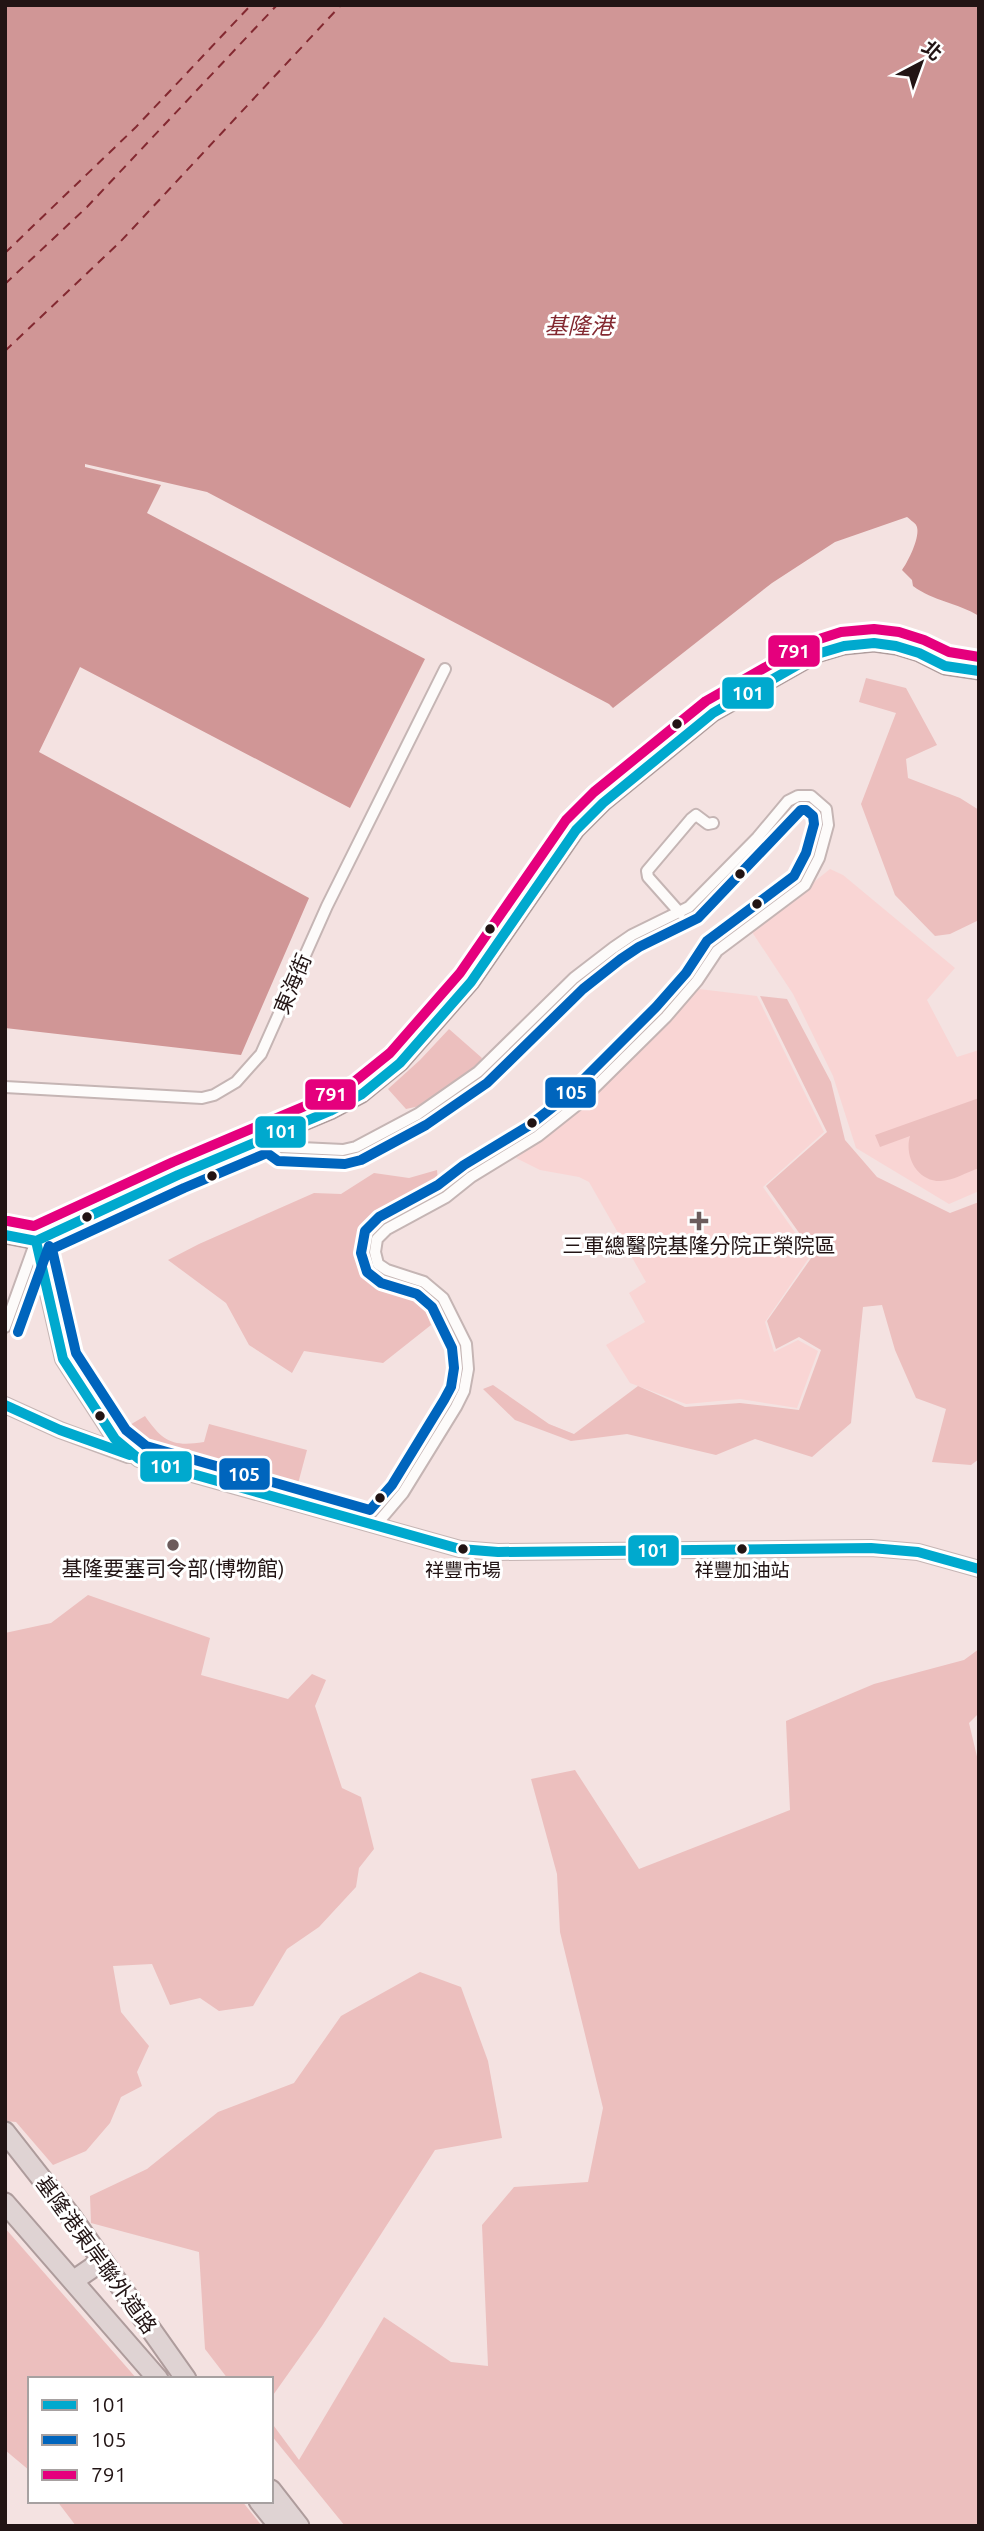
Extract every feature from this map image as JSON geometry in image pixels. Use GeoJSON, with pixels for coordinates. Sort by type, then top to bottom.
{"type":"FeatureCollection","features":[{"type":"Feature","properties":{"kind":"highway","name":"基隆港東岸聯外道路"},"geometry":{"type":"LineString","coordinates":[[5,2132],[71,2216],[183,2375]]}},
{"type":"Feature","properties":{"kind":"highway","name":"基隆港東岸聯外道路"},"geometry":{"type":"LineString","coordinates":[[5,2203],[156,2377]]}},
{"type":"Feature","properties":{"kind":"highway"},"geometry":{"type":"LineString","coordinates":[[73,2281],[102,2260]]}},
{"type":"Feature","properties":{"kind":"highway"},"geometry":{"type":"LineString","coordinates":[[273,2493],[299,2526]]}},
{"type":"Feature","properties":{"kind":"highway"},"geometry":{"type":"LineString","coordinates":[[261,2503],[279,2526]]}},
{"type":"Feature","properties":{"kind":"main road"},"geometry":{"type":"LineString","coordinates":[[5,1236],[36,1241],[178,1175],[337,1108],[362,1094],[400,1063],[471,982],[576,830],[603,803],[705,717],[807,659],[825,650],[844,646],[874,643],[896,646],[919,653],[945,666],[979,671]]}},
{"type":"Feature","properties":{"kind":"street","name":"東海街"},"geometry":{"type":"LineString","coordinates":[[5,1087],[202,1098],[225,1089],[245,1074],[270,1039],[327,906],[445,669]]}},
{"type":"Feature","properties":{"kind":"street"},"geometry":{"type":"LineString","coordinates":[[272,1136],[279,1147],[343,1150],[356,1147],[418,1114],[478,1072],[574,978],[613,948],[632,935],[689,907],[757,838],[788,801],[798,796],[811,796],[825,809],[828,825],[819,858],[805,886],[717,951],[697,981],[666,1017],[577,1105],[538,1136],[471,1177],[446,1197],[387,1229],[377,1239],[375,1252],[378,1264],[387,1270],[424,1282],[443,1298],[468,1353],[464,1391],[456,1407],[403,1493],[375,1526]]}},
{"type":"Feature","properties":{"kind":"street"},"geometry":{"type":"LineString","coordinates":[[680,913],[648,877],[647,870],[691,819],[696,816],[708,824],[713,823]]}},
{"type":"Feature","properties":{"kind":"street"},"geometry":{"type":"LineString","coordinates":[[36,1241],[63,1359],[115,1439],[139,1459]]}},
{"type":"Feature","properties":{"kind":"street"},"geometry":{"type":"LineString","coordinates":[[5,1327],[36,1241]]}},
{"type":"Feature","properties":{"kind":"street"},"geometry":{"type":"LineString","coordinates":[[5,1405],[139,1459],[460,1549],[498,1552],[871,1548],[918,1552],[979,1569]]}},
{"type":"Feature","properties":{"kind":"street"},"geometry":{"type":"LineString","coordinates":[[92,1442],[106,1436],[107,1427]]}},
{"type":"Feature","properties":{"kind":"shaded area"},"geometry":{"type":"Polygon","coordinates":[[[866,678],[906,688],[937,745],[906,759],[908,778],[960,798],[979,810],[979,920],[950,934],[935,936],[895,895],[861,804],[896,713],[859,702],[866,678]]]}},
{"type":"Feature","properties":{"kind":"shaded area"},"geometry":{"type":"Polygon","coordinates":[[[830,869],[843,875],[955,968],[927,1000],[957,1057],[979,1050],[979,1191],[949,1204],[856,1148],[833,1076],[793,994],[752,932],[830,869]]]}},
{"type":"Feature","properties":{"kind":"shaded area","name":"三軍總醫院基隆分院正榮院區"},"geometry":{"type":"Polygon","coordinates":[[[699,989],[757,996],[824,1132],[763,1187],[811,1255],[765,1322],[774,1352],[798,1340],[818,1351],[797,1408],[740,1399],[686,1404],[630,1383],[606,1345],[645,1322],[629,1293],[646,1282],[589,1182],[579,1177],[540,1170],[516,1158],[583,1108],[699,989]]]}},
{"type":"Feature","properties":{"kind":"shaded area"},"geometry":{"type":"Polygon","coordinates":[[[760,996],[787,999],[831,1082],[845,1140],[877,1177],[950,1213],[979,1202],[979,1459],[971,1465],[932,1462],[946,1409],[916,1398],[895,1350],[882,1305],[863,1307],[851,1423],[812,1457],[755,1439],[716,1455],[627,1434],[571,1441],[515,1420],[483,1389],[493,1385],[549,1424],[574,1434],[638,1386],[685,1407],[740,1403],[799,1410],[821,1350],[799,1337],[776,1349],[767,1321],[814,1254],[766,1186],[827,1132],[760,996]]]}},
{"type":"Feature","properties":{"kind":"shaded area"},"geometry":{"type":"Polygon","coordinates":[[[449,1029],[482,1058],[475,1070],[429,1104],[406,1109],[388,1089],[449,1029]]]}},
{"type":"Feature","properties":{"kind":"shaded area"},"geometry":{"type":"Polygon","coordinates":[[[979,1098],[979,1168],[950,1180],[932,1180],[914,1166],[909,1151],[910,1136],[880,1147],[875,1135],[979,1098]]]}},
{"type":"Feature","properties":{"kind":"shaded area"},"geometry":{"type":"Polygon","coordinates":[[[437,1170],[438,1181],[369,1220],[359,1251],[375,1281],[418,1291],[431,1325],[383,1363],[304,1351],[292,1373],[249,1345],[226,1303],[168,1260],[314,1193],[341,1194],[374,1173],[409,1178],[437,1170]]]}},
{"type":"Feature","properties":{"kind":"shaded area"},"geometry":{"type":"Polygon","coordinates":[[[145,1416],[157,1432],[176,1443],[204,1442],[209,1424],[307,1450],[296,1491],[138,1449],[123,1429],[145,1416]]]}},
{"type":"Feature","properties":{"kind":"shaded area"},"geometry":{"type":"Polygon","coordinates":[[[88,1595],[210,1638],[201,1675],[288,1699],[312,1674],[326,1680],[315,1706],[342,1788],[361,1797],[374,1849],[359,1868],[356,1887],[319,1927],[287,1949],[253,2006],[219,2011],[200,1998],[170,2005],[152,1964],[113,1966],[121,2012],[149,2046],[137,2072],[142,2086],[121,2097],[110,2123],[86,2151],[53,2165],[16,2122],[5,2121],[5,1633],[51,1623],[88,1595]]]}},
{"type":"Feature","properties":{"kind":"shaded area"},"geometry":{"type":"Polygon","coordinates":[[[979,1649],[979,1713],[969,1723],[979,1765],[979,2526],[345,2526],[273,2437],[273,2425],[299,2460],[384,2317],[451,2362],[488,2366],[482,2225],[514,2187],[588,2182],[603,2108],[560,1932],[557,1874],[531,1779],[575,1770],[639,1869],[790,1810],[786,1721],[874,1684],[964,1660],[979,1649]]]}},
{"type":"Feature","properties":{"kind":"shaded area"},"geometry":{"type":"Polygon","coordinates":[[[420,1972],[461,1987],[488,2061],[502,2138],[435,2150],[322,2326],[273,2395],[273,2377],[226,2377],[205,2349],[199,2252],[91,2223],[90,2196],[147,2169],[218,2112],[294,2083],[341,2016],[420,1972]]]}},
{"type":"Feature","properties":{"kind":"shaded area"},"geometry":{"type":"Polygon","coordinates":[[[5,2228],[135,2377],[28,2377],[28,2469],[5,2450],[5,2228]]]}},
{"type":"Feature","properties":{"kind":"shaded area"},"geometry":{"type":"Polygon","coordinates":[[[59,2503],[244,2503],[262,2526],[76,2526],[59,2503]]]}},
{"type":"Feature","properties":{"kind":"water","name":"基隆港"},"geometry":{"type":"Polygon","coordinates":[[[5,5],[979,5],[979,616],[913,586],[912,580],[902,570],[911,555],[917,535],[916,525],[907,517],[835,542],[772,583],[613,708],[207,492],[85,464],[85,467],[161,485],[147,513],[425,659],[350,808],[80,667],[39,752],[309,898],[241,1055],[5,1028],[5,5]]]}},
{"type":"Feature","properties":{"kind":"ferry route"},"geometry":{"type":"LineString","coordinates":[[5,253],[136,127],[251,5]]}},
{"type":"Feature","properties":{"kind":"ferry route"},"geometry":{"type":"LineString","coordinates":[[5,284],[87,207],[277,5]]}},
{"type":"Feature","properties":{"kind":"ferry route"},"geometry":{"type":"LineString","coordinates":[[5,351],[121,241],[341,5]]}},
{"type":"Feature","properties":{"kind":"transit line","name":"791"},"geometry":{"type":"LineString","coordinates":[[8,1221],[34,1226],[173,1162],[324,1098],[354,1082],[390,1053],[460,973],[566,820],[594,792],[706,701],[810,642],[841,632],[874,629],[899,632],[949,652],[979,657]]}},
{"type":"Feature","properties":{"kind":"transit line","name":"101"},"geometry":{"type":"LineString","coordinates":[[5,1235],[36,1241],[178,1175],[330,1111],[362,1094],[400,1063],[471,982],[576,830],[603,803],[713,713],[817,654],[844,646],[874,643],[896,646],[919,653],[945,666],[979,671]]}},
{"type":"Feature","properties":{"kind":"transit line","name":"105"},"geometry":{"type":"LineString","coordinates":[[801,810],[806,810],[813,816],[814,824],[806,853],[794,876],[707,941],[686,973],[656,1007],[568,1095],[530,1125],[464,1165],[438,1185],[379,1217],[365,1231],[361,1253],[367,1272],[381,1283],[417,1294],[432,1307],[452,1348],[454,1368],[451,1387],[444,1400],[392,1485],[370,1510],[146,1446],[126,1430],[76,1353],[52,1249],[267,1153],[278,1161],[345,1164],[361,1160],[426,1125],[487,1083],[583,989],[621,959],[639,947],[698,918],[801,810]]}},
{"type":"Feature","properties":{"kind":"transit line","name":"101"},"geometry":{"type":"LineString","coordinates":[[36,1241],[63,1359],[115,1439],[139,1459],[460,1549],[498,1552],[871,1548],[918,1552],[979,1569]]}},
{"type":"Feature","properties":{"kind":"transit line","name":"105"},"geometry":{"type":"LineString","coordinates":[[18,1332],[49,1246]]}},
{"type":"Feature","properties":{"kind":"transit line","name":"101"},"geometry":{"type":"LineString","coordinates":[[5,1405],[60,1430],[130,1455]]}},
{"type":"Feature","properties":{"kind":"place","name":"三軍總醫院基隆分院正榮院區"},"geometry":{"type":"Point","coordinates":[699,1221]}},
{"type":"Feature","properties":{"kind":"place","name":"基隆要塞司令部(博物館)"},"geometry":{"type":"Point","coordinates":[173,1545]}},
{"type":"Feature","properties":{"kind":"place","name":"祥豐市場"},"geometry":{"type":"Point","coordinates":[463,1549]}},
{"type":"Feature","properties":{"kind":"place","name":"祥豐加油站"},"geometry":{"type":"Point","coordinates":[742,1549]}}]}
